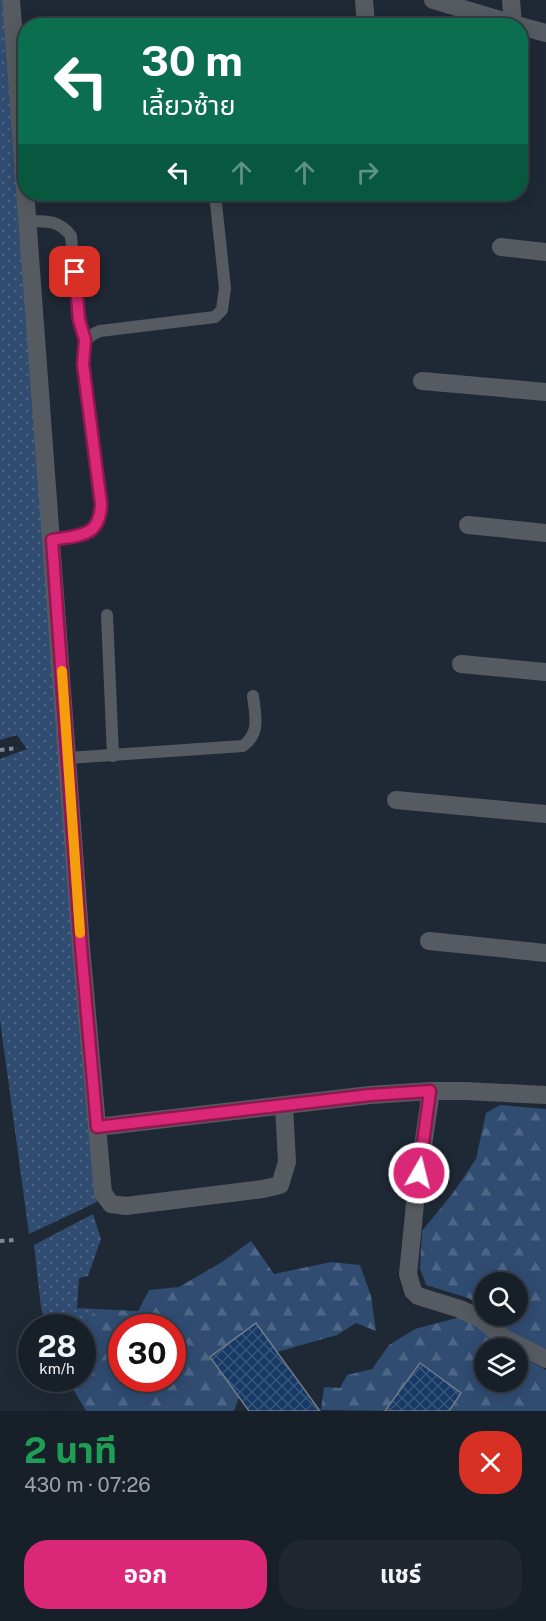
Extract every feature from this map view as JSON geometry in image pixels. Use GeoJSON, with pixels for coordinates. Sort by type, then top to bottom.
{"type":"FeatureCollection","features":[{"type":"Feature","properties":{"kind":"street"},"geometry":{"type":"LineString","coordinates":[[11,0],[18,91]]}},
{"type":"Feature","properties":{"kind":"street"},"geometry":{"type":"LineString","coordinates":[[364,0],[365,18]]}},
{"type":"Feature","properties":{"kind":"street"},"geometry":{"type":"LineString","coordinates":[[433,0],[494,18]]}},
{"type":"Feature","properties":{"kind":"street"},"geometry":{"type":"LineString","coordinates":[[511,0],[516,18]]}},
{"type":"Feature","properties":{"kind":"street"},"geometry":{"type":"LineString","coordinates":[[528,28],[546,33]]}},
{"type":"Feature","properties":{"kind":"street"},"geometry":{"type":"LineString","coordinates":[[26,201],[81,947],[103,1193],[111,1204],[126,1206],[280,1185],[287,1162],[284,1106]]}},
{"type":"Feature","properties":{"kind":"street"},"geometry":{"type":"LineString","coordinates":[[501,248],[546,252]]}},
{"type":"Feature","properties":{"kind":"street"},"geometry":{"type":"LineString","coordinates":[[422,381],[546,392]]}},
{"type":"Feature","properties":{"kind":"street"},"geometry":{"type":"LineString","coordinates":[[468,525],[546,533]]}},
{"type":"Feature","properties":{"kind":"street"},"geometry":{"type":"LineString","coordinates":[[461,664],[546,672]]}},
{"type":"Feature","properties":{"kind":"street"},"geometry":{"type":"LineString","coordinates":[[396,800],[546,814]]}},
{"type":"Feature","properties":{"kind":"street"},"geometry":{"type":"LineString","coordinates":[[429,941],[546,953]]}},
{"type":"Feature","properties":{"kind":"street"},"geometry":{"type":"LineString","coordinates":[[97,1127],[370,1095],[430,1091],[546,1095]]}},
{"type":"Feature","properties":{"kind":"street"},"geometry":{"type":"LineString","coordinates":[[430,1091],[408,1274],[413,1292],[418,1296],[460,1309],[482,1319],[504,1338],[546,1359]]}},
{"type":"Feature","properties":{"kind":"lane"},"geometry":{"type":"LineString","coordinates":[[85,340],[91,334],[100,331],[215,317],[222,310],[225,288],[216,201]]}},
{"type":"Feature","properties":{"kind":"lane"},"geometry":{"type":"LineString","coordinates":[[28,221],[56,222],[71,236],[77,304],[85,340],[83,364],[101,504],[101,517],[97,526],[90,533],[52,540]]}},
{"type":"Feature","properties":{"kind":"lane"},"geometry":{"type":"LineString","coordinates":[[107,615],[114,756]]}},
{"type":"Feature","properties":{"kind":"lane"},"geometry":{"type":"LineString","coordinates":[[68,758],[243,746],[252,740],[255,732],[253,696]]}},
{"type":"Feature","properties":{"kind":"path"},"geometry":{"type":"LineString","coordinates":[[0,750],[18,748]]}},
{"type":"Feature","properties":{"kind":"path"},"geometry":{"type":"LineString","coordinates":[[0,1241],[15,1240]]}},
{"type":"Feature","properties":{"kind":"green space"},"geometry":{"type":"Polygon","coordinates":[[[0,0],[2,0],[68,862],[97,1202],[29,1234],[0,1020],[0,759],[27,749],[17,735],[0,740],[0,0]]]}},
{"type":"Feature","properties":{"kind":"green space"},"geometry":{"type":"Polygon","coordinates":[[[500,1105],[546,1109],[546,1349],[503,1326],[528,1326],[528,1272],[474,1272],[474,1301],[426,1285],[420,1268],[422,1231],[453,1193],[476,1159],[486,1113],[500,1105]]]}},
{"type":"Feature","properties":{"kind":"green space"},"geometry":{"type":"Polygon","coordinates":[[[93,1214],[101,1239],[88,1276],[79,1278],[77,1308],[96,1309],[92,1314],[43,1314],[34,1245],[93,1214]]]}},
{"type":"Feature","properties":{"kind":"green space"},"geometry":{"type":"Polygon","coordinates":[[[251,1241],[274,1274],[331,1262],[360,1265],[371,1296],[376,1331],[356,1323],[337,1335],[277,1352],[256,1324],[210,1357],[239,1397],[234,1411],[86,1411],[75,1392],[96,1392],[96,1314],[92,1314],[96,1309],[138,1311],[149,1290],[179,1287],[222,1262],[251,1241]]]}},
{"type":"Feature","properties":{"kind":"green space"},"geometry":{"type":"Polygon","coordinates":[[[460,1317],[483,1329],[495,1338],[474,1338],[474,1392],[528,1392],[528,1360],[546,1370],[546,1411],[449,1411],[420,1363],[385,1411],[321,1410],[324,1387],[340,1388],[347,1375],[372,1369],[389,1345],[415,1329],[460,1317]]]}},
{"type":"Feature","properties":{"kind":"building"},"geometry":{"type":"Polygon","coordinates":[[[256,1323],[320,1411],[249,1411],[210,1357],[256,1323]]]}},
{"type":"Feature","properties":{"kind":"building"},"geometry":{"type":"Polygon","coordinates":[[[420,1363],[461,1393],[449,1411],[385,1411],[420,1363]]]}},
{"type":"Feature","properties":{"kind":"slow traffic"},"geometry":{"type":"LineString","coordinates":[[62,671],[80,933]]}},
{"type":"Feature","properties":{"kind":"route"},"geometry":{"type":"LineString","coordinates":[[75,272],[79,320],[85,340],[83,364],[101,517],[97,526],[90,533],[52,540],[81,947],[97,1127],[370,1095],[430,1091],[419,1173]]}}]}
